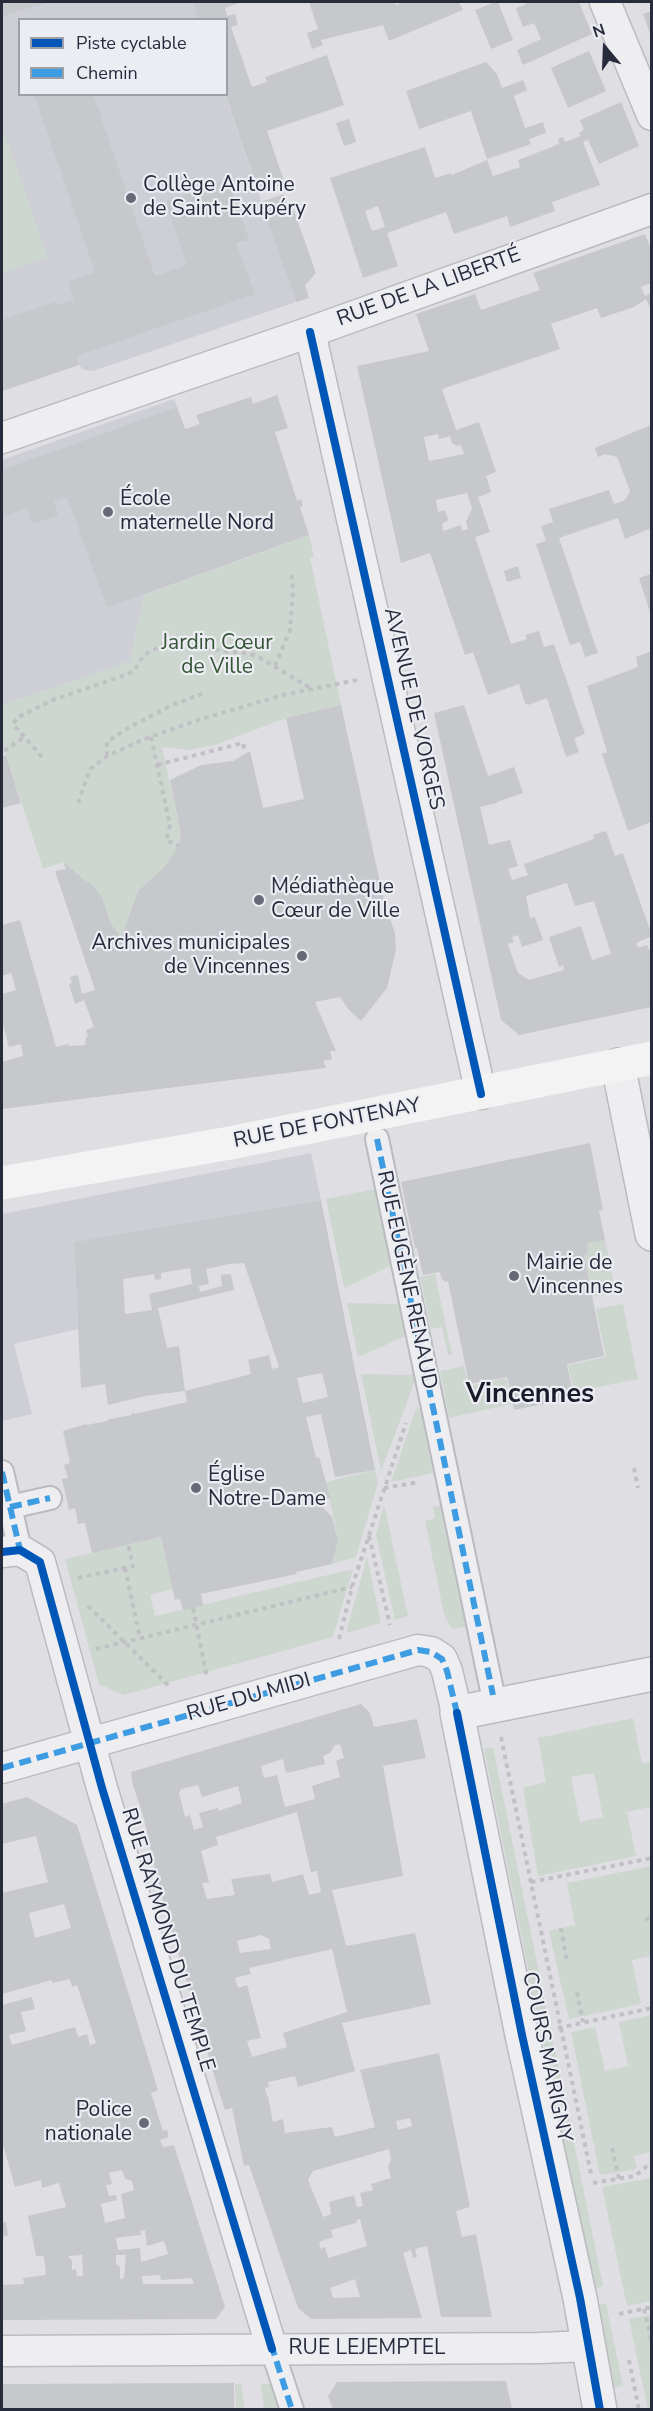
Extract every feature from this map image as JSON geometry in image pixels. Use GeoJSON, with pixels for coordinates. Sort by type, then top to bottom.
{"type":"FeatureCollection","features":[{"type":"Feature","properties":{"kind":"main road","name":"RUE DE FONTENAY"},"geometry":{"type":"LineString","coordinates":[[2,1183],[230,1143],[651,1058]]}},
{"type":"Feature","properties":{"kind":"street"},"geometry":{"type":"LineString","coordinates":[[605,2],[651,115]]}},
{"type":"Feature","properties":{"kind":"street","name":"RUE DE LA LIBERTÉ"},"geometry":{"type":"LineString","coordinates":[[2,438],[310,332],[651,208]]}},
{"type":"Feature","properties":{"kind":"street","name":"AVENUE DE VORGES"},"geometry":{"type":"LineString","coordinates":[[310,332],[481,1094]]}},
{"type":"Feature","properties":{"kind":"street"},"geometry":{"type":"LineString","coordinates":[[618,1065],[651,1234]]}},
{"type":"Feature","properties":{"kind":"street","name":"RUE EUGÈNE RENAUD"},"geometry":{"type":"LineString","coordinates":[[377,1139],[493,1695]]}},
{"type":"Feature","properties":{"kind":"street"},"geometry":{"type":"LineString","coordinates":[[2,1472],[20,1554]]}},
{"type":"Feature","properties":{"kind":"street"},"geometry":{"type":"LineString","coordinates":[[10,1507],[50,1498]]}},
{"type":"Feature","properties":{"kind":"street","name":"RUE RAYMOND DU TEMPLE"},"geometry":{"type":"LineString","coordinates":[[20,1554],[89,1743],[292,2409]]}},
{"type":"Feature","properties":{"kind":"street","name":"RUE DU MIDI"},"geometry":{"type":"LineString","coordinates":[[2,1768],[418,1650],[431,1652],[442,1659],[457,1713]]}},
{"type":"Feature","properties":{"kind":"street"},"geometry":{"type":"LineString","coordinates":[[457,1713],[651,1674]]}},
{"type":"Feature","properties":{"kind":"street","name":"COURS MARIGNY"},"geometry":{"type":"LineString","coordinates":[[457,1713],[522,2035],[589,2346],[600,2409]]}},
{"type":"Feature","properties":{"kind":"street","name":"RUE LEJEMPTEL"},"geometry":{"type":"LineString","coordinates":[[2,2351],[589,2346]]}},
{"type":"Feature","properties":{"kind":"path"},"geometry":{"type":"LineString","coordinates":[[275,666],[290,630],[293,591],[291,571]]}},
{"type":"Feature","properties":{"kind":"path"},"geometry":{"type":"LineString","coordinates":[[42,757],[13,724],[18,717],[53,700],[128,674],[134,670],[144,655],[163,645],[248,653],[275,666],[312,689]]}},
{"type":"Feature","properties":{"kind":"path"},"geometry":{"type":"LineString","coordinates":[[78,803],[90,769],[107,756],[151,737],[198,720],[283,695],[387,673]]}},
{"type":"Feature","properties":{"kind":"path"},"geometry":{"type":"LineString","coordinates":[[107,756],[107,742],[128,728],[172,705],[202,694]]}},
{"type":"Feature","properties":{"kind":"path"},"geometry":{"type":"LineString","coordinates":[[4,751],[24,737]]}},
{"type":"Feature","properties":{"kind":"path"},"geometry":{"type":"LineString","coordinates":[[151,737],[170,825],[166,840],[179,846]]}},
{"type":"Feature","properties":{"kind":"path"},"geometry":{"type":"LineString","coordinates":[[157,765],[243,743],[245,753]]}},
{"type":"Feature","properties":{"kind":"path"},"geometry":{"type":"LineString","coordinates":[[337,1647],[352,1587],[406,1422]]}},
{"type":"Feature","properties":{"kind":"path"},"geometry":{"type":"LineString","coordinates":[[634,1468],[638,1488]]}},
{"type":"Feature","properties":{"kind":"path"},"geometry":{"type":"LineString","coordinates":[[384,1488],[447,1476]]}},
{"type":"Feature","properties":{"kind":"path"},"geometry":{"type":"LineString","coordinates":[[369,1535],[391,1630]]}},
{"type":"Feature","properties":{"kind":"path"},"geometry":{"type":"LineString","coordinates":[[20,1554],[63,1581],[133,1566],[128,1544]]}},
{"type":"Feature","properties":{"kind":"path"},"geometry":{"type":"LineString","coordinates":[[125,1568],[140,1638]]}},
{"type":"Feature","properties":{"kind":"path"},"geometry":{"type":"LineString","coordinates":[[92,1650],[352,1587]]}},
{"type":"Feature","properties":{"kind":"path"},"geometry":{"type":"LineString","coordinates":[[86,1604],[177,1694]]}},
{"type":"Feature","properties":{"kind":"path"},"geometry":{"type":"LineString","coordinates":[[193,1608],[208,1684]]}},
{"type":"Feature","properties":{"kind":"path"},"geometry":{"type":"LineString","coordinates":[[501,1734],[595,2194]]}},
{"type":"Feature","properties":{"kind":"path"},"geometry":{"type":"LineString","coordinates":[[531,1882],[651,1858]]}},
{"type":"Feature","properties":{"kind":"path"},"geometry":{"type":"LineString","coordinates":[[645,1919],[651,1918]]}},
{"type":"Feature","properties":{"kind":"path"},"geometry":{"type":"LineString","coordinates":[[561,1929],[567,1962]]}},
{"type":"Feature","properties":{"kind":"path"},"geometry":{"type":"LineString","coordinates":[[578,1992],[583,2022]]}},
{"type":"Feature","properties":{"kind":"path"},"geometry":{"type":"LineString","coordinates":[[522,2035],[651,2008]]}},
{"type":"Feature","properties":{"kind":"path"},"geometry":{"type":"LineString","coordinates":[[612,2148],[619,2179]]}},
{"type":"Feature","properties":{"kind":"path"},"geometry":{"type":"LineString","coordinates":[[593,2183],[635,2176],[651,2162]]}},
{"type":"Feature","properties":{"kind":"path"},"geometry":{"type":"LineString","coordinates":[[617,2302],[622,2325]]}},
{"type":"Feature","properties":{"kind":"path"},"geometry":{"type":"LineString","coordinates":[[620,2314],[651,2307]]}},
{"type":"Feature","properties":{"kind":"path"},"geometry":{"type":"LineString","coordinates":[[644,2309],[651,2339]]}},
{"type":"Feature","properties":{"kind":"path"},"geometry":{"type":"LineString","coordinates":[[628,2358],[639,2409]]}},
{"type":"Feature","properties":{"kind":"shaded area","name":"Collège Antoine de Saint-Exupéry"},"geometry":{"type":"Polygon","coordinates":[[[2,2],[193,2],[199,18],[18,18],[18,96],[225,96],[296,302],[93,371],[84,370],[79,365],[2,391],[2,2]]]}},
{"type":"Feature","properties":{"kind":"shaded area","name":"École maternelle Nord"},"geometry":{"type":"Polygon","coordinates":[[[174,399],[232,563],[144,595],[130,661],[2,705],[2,460],[174,399]]]}},
{"type":"Feature","properties":{"kind":"shaded area"},"geometry":{"type":"Polygon","coordinates":[[[311,1153],[321,1200],[74,1242],[78,1329],[14,1344],[32,1414],[2,1421],[2,1214],[311,1153]]]}},
{"type":"Feature","properties":{"kind":"green space"},"geometry":{"type":"Polygon","coordinates":[[[2,126],[48,257],[2,274],[2,126]]]}},
{"type":"Feature","properties":{"kind":"green space","name":"Jardin Cœur de Ville"},"geometry":{"type":"Polygon","coordinates":[[[309,535],[314,557],[310,558],[341,705],[286,718],[215,745],[188,750],[162,747],[181,834],[179,846],[164,867],[138,891],[121,938],[110,922],[102,897],[84,878],[63,862],[43,869],[2,742],[2,705],[130,661],[144,595],[309,535]]]}},
{"type":"Feature","properties":{"kind":"green space"},"geometry":{"type":"Polygon","coordinates":[[[376,1189],[392,1265],[344,1288],[326,1199],[376,1189]]]}},
{"type":"Feature","properties":{"kind":"green space"},"geometry":{"type":"Polygon","coordinates":[[[605,1240],[616,1293],[592,1297],[584,1255],[587,1255],[588,1243],[605,1240]]]}},
{"type":"Feature","properties":{"kind":"green space"},"geometry":{"type":"Polygon","coordinates":[[[435,1274],[452,1355],[448,1355],[442,1327],[431,1329],[420,1277],[435,1274]]]}},
{"type":"Feature","properties":{"kind":"green space"},"geometry":{"type":"Polygon","coordinates":[[[347,1303],[400,1304],[406,1336],[358,1357],[347,1303]]]}},
{"type":"Feature","properties":{"kind":"green space"},"geometry":{"type":"Polygon","coordinates":[[[623,1304],[638,1379],[574,1392],[568,1365],[606,1357],[596,1309],[623,1304]]]}},
{"type":"Feature","properties":{"kind":"green space"},"geometry":{"type":"Polygon","coordinates":[[[464,1366],[468,1386],[506,1378],[511,1404],[449,1418],[440,1371],[464,1366]]]}},
{"type":"Feature","properties":{"kind":"green space"},"geometry":{"type":"Polygon","coordinates":[[[361,1374],[414,1375],[415,1381],[381,1471],[361,1374]]]}},
{"type":"Feature","properties":{"kind":"green space"},"geometry":{"type":"Polygon","coordinates":[[[420,1408],[433,1473],[391,1482],[416,1409],[420,1408]]]}},
{"type":"Feature","properties":{"kind":"green space"},"geometry":{"type":"Polygon","coordinates":[[[375,1470],[378,1483],[356,1557],[332,1564],[338,1540],[326,1482],[375,1470]]]}},
{"type":"Feature","properties":{"kind":"green space"},"geometry":{"type":"Polygon","coordinates":[[[384,1504],[408,1616],[395,1620],[376,1535],[384,1504]]]}},
{"type":"Feature","properties":{"kind":"green space"},"geometry":{"type":"Polygon","coordinates":[[[444,1505],[469,1626],[452,1629],[444,1614],[425,1521],[435,1518],[433,1507],[444,1505]]]}},
{"type":"Feature","properties":{"kind":"green space"},"geometry":{"type":"Polygon","coordinates":[[[161,1537],[173,1589],[150,1595],[155,1616],[353,1569],[333,1637],[124,1695],[99,1684],[65,1559],[161,1537]]]}},
{"type":"Feature","properties":{"kind":"green space"},"geometry":{"type":"Polygon","coordinates":[[[367,1557],[381,1623],[346,1633],[367,1557]]]}},
{"type":"Feature","properties":{"kind":"green space"},"geometry":{"type":"Polygon","coordinates":[[[633,1718],[642,1763],[652,1762],[651,1812],[650,1807],[627,1812],[636,1856],[538,1876],[523,1788],[546,1782],[538,1738],[633,1718]],[[594,1773],[571,1777],[580,1822],[603,1817],[594,1773]]]}},
{"type":"Feature","properties":{"kind":"green space"},"geometry":{"type":"Polygon","coordinates":[[[493,1747],[549,2022],[539,2024],[484,1749],[493,1747]]]}},
{"type":"Feature","properties":{"kind":"green space"},"geometry":{"type":"Polygon","coordinates":[[[651,1866],[651,1956],[632,1960],[641,2004],[569,2019],[549,1931],[575,1925],[567,1883],[651,1866]]]}},
{"type":"Feature","properties":{"kind":"green space"},"geometry":{"type":"Polygon","coordinates":[[[651,2015],[651,2152],[634,2156],[637,2167],[633,2170],[600,2175],[571,2032],[595,2027],[605,2071],[628,2066],[619,2022],[651,2015]]]}},
{"type":"Feature","properties":{"kind":"green space"},"geometry":{"type":"Polygon","coordinates":[[[552,2035],[603,2286],[593,2289],[542,2037],[552,2035]]]}},
{"type":"Feature","properties":{"kind":"green space"},"geometry":{"type":"Polygon","coordinates":[[[651,2178],[651,2301],[627,2306],[602,2187],[651,2178]]]}},
{"type":"Feature","properties":{"kind":"green space"},"geometry":{"type":"Polygon","coordinates":[[[606,2304],[623,2386],[613,2387],[597,2305],[606,2304]]]}},
{"type":"Feature","properties":{"kind":"green space"},"geometry":{"type":"Polygon","coordinates":[[[651,2315],[652,2409],[648,2410],[629,2319],[651,2315]]]}},
{"type":"Feature","properties":{"kind":"green space"},"geometry":{"type":"Polygon","coordinates":[[[235,2384],[241,2384],[245,2409],[236,2409],[235,2384]]]}},
{"type":"Feature","properties":{"kind":"green space"},"geometry":{"type":"Polygon","coordinates":[[[261,2384],[274,2384],[282,2409],[264,2409],[261,2384]]]}},
{"type":"Feature","properties":{"kind":"building"},"geometry":{"type":"Polygon","coordinates":[[[2,2],[51,2],[2,16],[2,2]]]}},
{"type":"Feature","properties":{"kind":"building"},"geometry":{"type":"Polygon","coordinates":[[[193,2],[242,2],[225,8],[227,16],[235,14],[238,25],[231,27],[252,87],[267,82],[265,77],[327,55],[344,105],[267,131],[285,184],[259,193],[226,96],[228,96],[228,18],[198,18],[193,2]]]}},
{"type":"Feature","properties":{"kind":"building"},"geometry":{"type":"Polygon","coordinates":[[[309,2],[395,2],[396,5],[403,2],[459,2],[463,10],[389,41],[383,25],[321,40],[323,45],[312,49],[307,33],[318,29],[309,2]]]}},
{"type":"Feature","properties":{"kind":"building"},"geometry":{"type":"Polygon","coordinates":[[[498,2],[513,40],[491,49],[475,10],[498,2]]]}},
{"type":"Feature","properties":{"kind":"building"},"geometry":{"type":"Polygon","coordinates":[[[525,2],[579,2],[592,34],[523,65],[517,50],[541,39],[534,23],[523,27],[516,8],[526,4],[525,2]]]}},
{"type":"Feature","properties":{"kind":"building"},"geometry":{"type":"Polygon","coordinates":[[[651,11],[651,36],[643,14],[651,11]]]}},
{"type":"Feature","properties":{"kind":"building"},"geometry":{"type":"Polygon","coordinates":[[[589,51],[606,91],[568,108],[551,68],[589,51]]]}},
{"type":"Feature","properties":{"kind":"building"},"geometry":{"type":"Polygon","coordinates":[[[486,62],[497,74],[502,88],[523,80],[527,90],[514,96],[525,128],[543,122],[546,133],[529,139],[531,144],[487,159],[471,111],[419,129],[406,91],[486,62]]]}},
{"type":"Feature","properties":{"kind":"building"},"geometry":{"type":"Polygon","coordinates":[[[35,96],[94,96],[155,276],[187,265],[166,202],[228,179],[249,240],[236,243],[255,294],[76,356],[79,365],[2,391],[2,320],[56,302],[58,305],[74,299],[68,282],[95,272],[35,96]]]}},
{"type":"Feature","properties":{"kind":"building"},"geometry":{"type":"Polygon","coordinates":[[[621,102],[639,146],[599,164],[588,140],[583,142],[600,185],[552,202],[555,211],[510,227],[507,216],[454,234],[446,212],[387,233],[398,266],[363,278],[330,178],[425,147],[435,178],[451,173],[452,175],[487,160],[493,176],[520,167],[518,160],[552,147],[559,143],[558,139],[563,137],[565,142],[581,136],[579,133],[584,130],[580,120],[621,102]],[[378,206],[365,211],[372,231],[385,227],[378,206]]]}},
{"type":"Feature","properties":{"kind":"building"},"geometry":{"type":"Polygon","coordinates":[[[349,119],[356,142],[344,146],[336,123],[349,119]]]}},
{"type":"Feature","properties":{"kind":"building"},"geometry":{"type":"Polygon","coordinates":[[[284,194],[290,213],[294,211],[316,273],[305,285],[309,298],[296,302],[261,202],[284,194]]]}},
{"type":"Feature","properties":{"kind":"building"},"geometry":{"type":"Polygon","coordinates":[[[645,234],[651,249],[651,283],[641,287],[645,296],[651,293],[651,310],[646,299],[634,307],[601,318],[597,308],[551,324],[560,349],[442,389],[456,430],[479,422],[496,472],[486,476],[491,492],[478,497],[490,532],[475,537],[511,644],[527,639],[525,635],[539,631],[544,647],[554,644],[585,734],[574,738],[579,752],[566,757],[547,698],[528,705],[525,703],[519,684],[488,695],[473,652],[465,655],[430,553],[401,563],[357,366],[429,351],[416,314],[475,294],[481,310],[540,290],[533,273],[645,234]],[[438,434],[424,437],[429,461],[464,454],[461,445],[457,446],[452,443],[450,436],[439,439],[438,434]],[[467,493],[436,500],[438,512],[444,510],[447,515],[448,520],[442,524],[443,531],[461,525],[462,531],[468,529],[466,522],[472,508],[467,493]]]}},
{"type":"Feature","properties":{"kind":"building"},"geometry":{"type":"Polygon","coordinates":[[[277,395],[288,428],[275,432],[297,501],[301,499],[303,506],[300,507],[309,535],[107,607],[67,497],[54,501],[58,516],[32,524],[27,508],[2,517],[2,470],[177,407],[185,429],[200,424],[196,415],[251,397],[253,404],[277,395]]]}},
{"type":"Feature","properties":{"kind":"building"},"geometry":{"type":"Polygon","coordinates":[[[651,425],[651,528],[625,539],[618,518],[559,538],[598,653],[585,657],[580,642],[570,645],[536,544],[546,541],[541,526],[553,522],[549,509],[609,490],[614,504],[625,500],[630,491],[617,457],[605,454],[598,457],[595,448],[651,425]]]}},
{"type":"Feature","properties":{"kind":"building"},"geometry":{"type":"Polygon","coordinates":[[[518,566],[521,578],[507,582],[504,571],[518,566]]]}},
{"type":"Feature","properties":{"kind":"building"},"geometry":{"type":"Polygon","coordinates":[[[651,574],[651,615],[639,578],[651,574]]]}},
{"type":"Feature","properties":{"kind":"building"},"geometry":{"type":"Polygon","coordinates":[[[651,651],[651,822],[628,831],[602,754],[607,752],[587,686],[638,667],[636,657],[651,651]]]}},
{"type":"Feature","properties":{"kind":"building","name":"Médiathèque Cœur de Ville"},"geometry":{"type":"Polygon","coordinates":[[[341,705],[385,905],[395,933],[396,949],[387,988],[361,1021],[340,997],[315,1002],[336,1051],[330,1051],[332,1059],[323,1061],[326,1068],[2,1109],[2,1062],[23,1056],[21,1044],[9,1047],[2,1020],[2,994],[16,990],[11,973],[2,976],[2,925],[20,920],[56,1047],[68,1044],[69,1046],[85,1045],[88,1036],[86,1030],[94,1027],[84,1000],[75,1004],[69,984],[72,983],[70,977],[78,975],[82,994],[95,990],[55,871],[66,869],[63,862],[93,886],[102,897],[110,922],[121,938],[138,891],[164,867],[179,846],[181,834],[170,780],[201,765],[233,761],[250,751],[263,808],[304,799],[286,718],[341,705]]]}},
{"type":"Feature","properties":{"kind":"building"},"geometry":{"type":"Polygon","coordinates":[[[464,705],[488,776],[514,767],[523,793],[480,807],[489,845],[510,840],[518,866],[508,869],[512,880],[528,875],[524,864],[594,839],[593,835],[606,831],[615,856],[623,853],[652,936],[636,943],[638,948],[647,945],[649,950],[651,949],[651,1007],[519,1035],[501,1020],[434,713],[464,705]],[[567,883],[526,896],[530,918],[535,917],[543,940],[522,947],[518,935],[512,937],[514,942],[508,944],[518,973],[529,980],[564,970],[563,965],[559,967],[549,937],[581,926],[592,960],[611,954],[594,901],[575,906],[567,883]]]}},
{"type":"Feature","properties":{"kind":"building"},"geometry":{"type":"Polygon","coordinates":[[[6,755],[21,803],[2,808],[2,756],[6,755]]]}},
{"type":"Feature","properties":{"kind":"building","name":"Mairie de Vincennes"},"geometry":{"type":"Polygon","coordinates":[[[590,1143],[603,1210],[599,1211],[605,1240],[588,1243],[587,1255],[584,1255],[604,1356],[567,1364],[574,1398],[514,1410],[507,1377],[469,1384],[448,1281],[445,1282],[441,1278],[440,1272],[423,1275],[401,1182],[590,1143]]]}},
{"type":"Feature","properties":{"kind":"building"},"geometry":{"type":"Polygon","coordinates":[[[321,1200],[375,1470],[335,1477],[321,1414],[306,1417],[316,1458],[319,1457],[330,1498],[322,1500],[323,1504],[320,1504],[332,1517],[338,1540],[332,1564],[296,1572],[297,1574],[201,1594],[203,1606],[183,1610],[180,1599],[175,1600],[161,1537],[92,1553],[85,1523],[78,1524],[75,1508],[69,1510],[62,1479],[68,1478],[64,1465],[70,1463],[63,1431],[131,1415],[134,1412],[134,1414],[187,1402],[185,1391],[145,1396],[108,1405],[105,1384],[81,1388],[74,1242],[321,1200]],[[244,1263],[206,1269],[209,1284],[199,1286],[200,1292],[222,1286],[221,1275],[231,1274],[234,1290],[158,1308],[167,1348],[179,1346],[185,1391],[251,1374],[248,1360],[269,1355],[272,1369],[279,1367],[244,1263]],[[190,1268],[161,1273],[161,1279],[155,1280],[154,1274],[123,1279],[125,1314],[152,1310],[149,1294],[192,1284],[190,1268]],[[322,1373],[297,1378],[303,1403],[328,1397],[322,1373]]]}},
{"type":"Feature","properties":{"kind":"building"},"geometry":{"type":"Polygon","coordinates":[[[361,1704],[370,1713],[374,1727],[417,1719],[426,1758],[383,1766],[403,1876],[332,1890],[346,1946],[415,1933],[431,2004],[342,2023],[355,2071],[298,2087],[295,2076],[268,2082],[269,2087],[265,2088],[273,2122],[283,2119],[285,2133],[332,2127],[335,2137],[375,2127],[360,2070],[439,2053],[470,2207],[456,2211],[462,2237],[476,2234],[492,2317],[441,2317],[427,2246],[415,2249],[417,2257],[413,2258],[411,2250],[403,2253],[422,2318],[311,2319],[298,2308],[249,2165],[244,2166],[232,2108],[225,2110],[220,2095],[160,1891],[131,1772],[361,1704]],[[340,1744],[334,1746],[330,1753],[323,1756],[325,1764],[286,1773],[283,1759],[261,1766],[264,1778],[277,1775],[285,1807],[315,1799],[312,1786],[340,1777],[336,1761],[344,1758],[340,1744]],[[198,1785],[181,1789],[179,1793],[185,1817],[190,1815],[194,1830],[203,1827],[199,1813],[218,1808],[218,1811],[242,1803],[238,1786],[202,1797],[198,1785]],[[297,1812],[216,1837],[218,1845],[201,1851],[209,1882],[202,1883],[207,1899],[235,1895],[231,1879],[270,1874],[272,1882],[303,1874],[309,1895],[321,1892],[317,1871],[311,1872],[297,1812]],[[261,1935],[237,1941],[240,1953],[271,1949],[269,1939],[261,1935]],[[332,1949],[249,1968],[251,1974],[235,1978],[238,1988],[247,1985],[261,2038],[247,2041],[252,2057],[287,2047],[283,2033],[347,2012],[332,1949]],[[410,2118],[396,2121],[398,2130],[412,2126],[410,2118]],[[389,2149],[313,2171],[308,2180],[323,2217],[331,2214],[329,2202],[354,2195],[357,2207],[363,2206],[360,2193],[373,2190],[371,2184],[391,2178],[388,2166],[391,2160],[389,2149]],[[360,2219],[356,2223],[331,2230],[333,2237],[319,2242],[321,2249],[325,2247],[328,2258],[367,2246],[360,2219]],[[355,2279],[330,2288],[333,2298],[360,2297],[355,2279]]]}},
{"type":"Feature","properties":{"kind":"building"},"geometry":{"type":"Polygon","coordinates":[[[27,1797],[77,1825],[158,2090],[151,2093],[163,2131],[167,2130],[169,2137],[160,2140],[163,2147],[174,2145],[225,2307],[216,2319],[2,2320],[2,2285],[24,2284],[23,2278],[46,2275],[44,2256],[36,2256],[28,2216],[66,2207],[59,2183],[42,2188],[41,2180],[15,2187],[2,2141],[2,2005],[32,1997],[35,2009],[21,2012],[26,2031],[9,2035],[12,2045],[75,2027],[78,2037],[87,2034],[90,2045],[96,2043],[77,1985],[72,1987],[70,1979],[52,1983],[52,1980],[2,1994],[2,1893],[48,1882],[36,1836],[2,1844],[2,1804],[27,1797]],[[64,1904],[29,1913],[35,1938],[71,1928],[64,1904]],[[122,2170],[109,2173],[112,2184],[106,2185],[109,2196],[116,2195],[117,2200],[101,2204],[105,2223],[125,2218],[121,2194],[134,2190],[132,2181],[125,2179],[122,2170]],[[145,2230],[140,2231],[141,2235],[116,2238],[118,2250],[140,2248],[141,2262],[168,2254],[164,2241],[147,2246],[145,2230]],[[82,2255],[68,2256],[72,2261],[72,2270],[76,2269],[77,2276],[83,2276],[82,2255]],[[116,2255],[116,2264],[120,2267],[120,2279],[124,2278],[126,2255],[116,2255]],[[160,2275],[142,2276],[143,2284],[194,2284],[192,2278],[161,2280],[160,2275]]]}},
{"type":"Feature","properties":{"kind":"building"},"geometry":{"type":"Polygon","coordinates":[[[2,2222],[6,2222],[8,2235],[2,2237],[2,2222]]]}},
{"type":"Feature","properties":{"kind":"building"},"geometry":{"type":"Polygon","coordinates":[[[506,2381],[512,2409],[333,2409],[328,2396],[337,2382],[506,2381]]]}},
{"type":"Feature","properties":{"kind":"building"},"geometry":{"type":"Polygon","coordinates":[[[234,2383],[234,2409],[2,2409],[2,2384],[234,2383]]]}},
{"type":"Feature","properties":{"kind":"marked path"},"geometry":{"type":"LineString","coordinates":[[377,1139],[493,1695]]}},
{"type":"Feature","properties":{"kind":"marked path"},"geometry":{"type":"LineString","coordinates":[[2,1472],[20,1550]]}},
{"type":"Feature","properties":{"kind":"marked path"},"geometry":{"type":"LineString","coordinates":[[10,1507],[50,1498]]}},
{"type":"Feature","properties":{"kind":"marked path"},"geometry":{"type":"LineString","coordinates":[[2,1768],[418,1650],[431,1652],[442,1659],[457,1713]]}},
{"type":"Feature","properties":{"kind":"marked path"},"geometry":{"type":"LineString","coordinates":[[271,2344],[292,2410]]}},
{"type":"Feature","properties":{"kind":"cycle path"},"geometry":{"type":"LineString","coordinates":[[310,332],[481,1094]]}},
{"type":"Feature","properties":{"kind":"cycle path"},"geometry":{"type":"LineString","coordinates":[[2,1552],[20,1550],[40,1562],[102,1788],[272,2349]]}},
{"type":"Feature","properties":{"kind":"cycle path"},"geometry":{"type":"LineString","coordinates":[[457,1713],[522,2035],[580,2298],[600,2410]]}},
{"type":"Feature","properties":{"kind":"place","name":"Collège Antoine de Saint-Exupéry"},"geometry":{"type":"Point","coordinates":[131,198]}},
{"type":"Feature","properties":{"kind":"place","name":"École maternelle Nord"},"geometry":{"type":"Point","coordinates":[108,512]}},
{"type":"Feature","properties":{"kind":"place","name":"Médiathèque Cœur de Ville"},"geometry":{"type":"Point","coordinates":[259,900]}},
{"type":"Feature","properties":{"kind":"place","name":"Archives municipales de Vincennes"},"geometry":{"type":"Point","coordinates":[302,956]}},
{"type":"Feature","properties":{"kind":"place","name":"Mairie de Vincennes"},"geometry":{"type":"Point","coordinates":[514,1276]}},
{"type":"Feature","properties":{"kind":"place","name":"Église Notre-Dame"},"geometry":{"type":"Point","coordinates":[196,1488]}},
{"type":"Feature","properties":{"kind":"place","name":"Police nationale"},"geometry":{"type":"Point","coordinates":[144,2123]}},
{"type":"Feature","properties":{"kind":"district","name":"Vincennes"},"geometry":{"type":"Point","coordinates":[530,1395]}}]}
